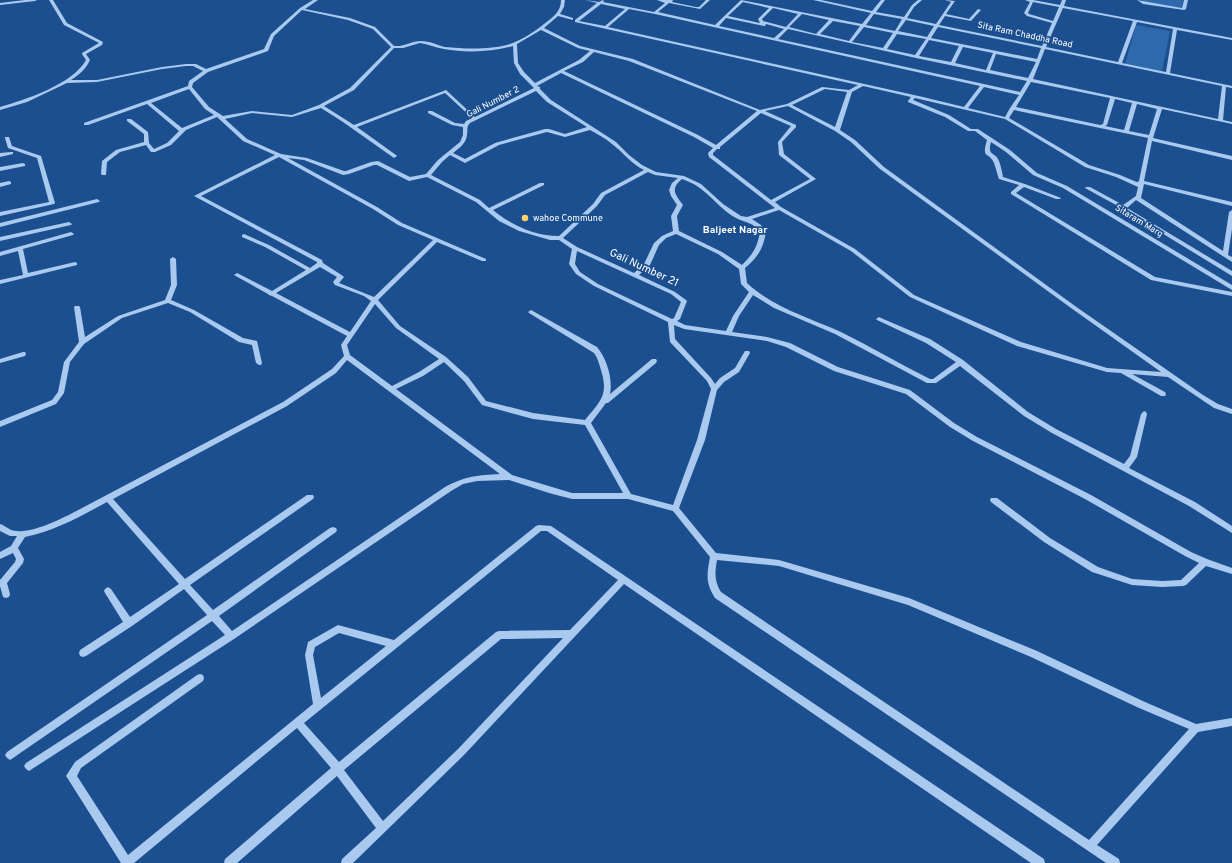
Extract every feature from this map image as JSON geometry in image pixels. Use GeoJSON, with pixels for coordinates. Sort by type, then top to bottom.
{"type":"FeatureCollection","features":[{"type":"Feature","properties":{"kind":"street"},"geometry":{"type":"LineString","coordinates":[[0,4],[35,0]]}},
{"type":"Feature","properties":{"kind":"street"},"geometry":{"type":"LineString","coordinates":[[0,108],[25,101],[66,82],[81,72],[85,66],[88,60],[84,54],[101,44],[101,42],[65,24],[51,0]]}},
{"type":"Feature","properties":{"kind":"street"},"geometry":{"type":"LineString","coordinates":[[190,87],[191,82],[206,71],[266,50],[272,35],[276,30],[301,9],[316,0]]}},
{"type":"Feature","properties":{"kind":"street"},"geometry":{"type":"LineString","coordinates":[[301,9],[342,17],[374,28],[393,47],[400,48],[420,42],[455,49],[491,48],[515,44],[542,29],[558,15],[562,9],[564,0]]}},
{"type":"Feature","properties":{"kind":"street"},"geometry":{"type":"LineString","coordinates":[[587,0],[602,1],[1021,94]]}},
{"type":"Feature","properties":{"kind":"street"},"geometry":{"type":"LineString","coordinates":[[659,0],[670,1],[696,8],[700,8],[708,0]]}},
{"type":"Feature","properties":{"kind":"street"},"geometry":{"type":"LineString","coordinates":[[715,27],[743,0],[863,26],[895,31],[1039,61]]}},
{"type":"Feature","properties":{"kind":"street","name":"Sita Ram Chaddha Road"},"geometry":{"type":"LineString","coordinates":[[815,0],[1043,46],[1119,64],[1232,86]]}},
{"type":"Feature","properties":{"kind":"street"},"geometry":{"type":"LineString","coordinates":[[850,42],[883,0]]}},
{"type":"Feature","properties":{"kind":"street"},"geometry":{"type":"LineString","coordinates":[[884,50],[895,31],[913,6],[920,0]]}},
{"type":"Feature","properties":{"kind":"street"},"geometry":{"type":"LineString","coordinates":[[916,57],[930,39],[937,25],[953,1],[950,0]]}},
{"type":"Feature","properties":{"kind":"street"},"geometry":{"type":"LineString","coordinates":[[1027,0],[1232,39]]}},
{"type":"Feature","properties":{"kind":"street"},"geometry":{"type":"LineString","coordinates":[[1006,118],[1030,80],[1039,61],[1043,46],[1064,0]]}},
{"type":"Feature","properties":{"kind":"street"},"geometry":{"type":"LineString","coordinates":[[1139,0],[1143,3],[1183,9],[1186,0]]}},
{"type":"Feature","properties":{"kind":"street"},"geometry":{"type":"LineString","coordinates":[[602,1],[576,20],[1006,118],[1086,166],[1140,184],[1232,204]]}},
{"type":"Feature","properties":{"kind":"street"},"geometry":{"type":"LineString","coordinates":[[655,13],[670,1]]}},
{"type":"Feature","properties":{"kind":"street"},"geometry":{"type":"LineString","coordinates":[[1032,1],[1026,13],[1054,22]]}},
{"type":"Feature","properties":{"kind":"street"},"geometry":{"type":"LineString","coordinates":[[772,7],[760,19],[760,21],[785,29]]}},
{"type":"Feature","properties":{"kind":"street"},"geometry":{"type":"LineString","coordinates":[[606,27],[628,8]]}},
{"type":"Feature","properties":{"kind":"street"},"geometry":{"type":"LineString","coordinates":[[944,15],[970,20],[979,10]]}},
{"type":"Feature","properties":{"kind":"street"},"geometry":{"type":"LineString","coordinates":[[775,40],[801,13]]}},
{"type":"Feature","properties":{"kind":"street"},"geometry":{"type":"LineString","coordinates":[[558,15],[572,19]]}},
{"type":"Feature","properties":{"kind":"street"},"geometry":{"type":"LineString","coordinates":[[726,17],[818,34],[916,57],[1113,97],[1232,124]]}},
{"type":"Feature","properties":{"kind":"street"},"geometry":{"type":"LineString","coordinates":[[818,34],[832,19]]}},
{"type":"Feature","properties":{"kind":"street"},"geometry":{"type":"LineString","coordinates":[[1119,64],[1135,21]]}},
{"type":"Feature","properties":{"kind":"street"},"geometry":{"type":"LineString","coordinates":[[1168,74],[1175,28]]}},
{"type":"Feature","properties":{"kind":"street"},"geometry":{"type":"LineString","coordinates":[[542,29],[579,47],[631,60],[760,110],[794,126],[780,142],[782,155],[813,179],[771,202]]}},
{"type":"Feature","properties":{"kind":"street"},"geometry":{"type":"LineString","coordinates":[[515,44],[516,62],[522,73],[549,100],[614,143],[627,156],[647,170],[655,173],[682,177],[700,185],[730,212],[759,226],[763,232],[761,246],[758,252],[742,268]]}},
{"type":"Feature","properties":{"kind":"street"},"geometry":{"type":"LineString","coordinates":[[952,64],[962,45]]}},
{"type":"Feature","properties":{"kind":"street"},"geometry":{"type":"LineString","coordinates":[[129,120],[146,133],[147,143],[153,151],[169,144],[184,129],[220,116],[252,112],[292,116],[321,106],[352,89],[393,47]]}},
{"type":"Feature","properties":{"kind":"street","name":"Gali Number 2"},"geometry":{"type":"LineString","coordinates":[[428,175],[462,143],[465,135],[465,126],[474,118],[536,87],[581,61],[592,51]]}},
{"type":"Feature","properties":{"kind":"street"},"geometry":{"type":"LineString","coordinates":[[987,72],[995,52]]}},
{"type":"Feature","properties":{"kind":"street"},"geometry":{"type":"LineString","coordinates":[[66,82],[97,81],[162,68],[186,65],[194,65],[206,71]]}},
{"type":"Feature","properties":{"kind":"street"},"geometry":{"type":"LineString","coordinates":[[562,72],[718,148]]}},
{"type":"Feature","properties":{"kind":"street"},"geometry":{"type":"LineString","coordinates":[[862,85],[850,91],[824,88],[788,105],[760,110],[718,148],[711,152],[711,156],[779,208],[853,250],[912,296],[1019,344],[1107,370],[1169,375]]}},
{"type":"Feature","properties":{"kind":"street"},"geometry":{"type":"LineString","coordinates":[[1220,121],[1224,85]]}},
{"type":"Feature","properties":{"kind":"street"},"geometry":{"type":"LineString","coordinates":[[965,109],[982,86]]}},
{"type":"Feature","properties":{"kind":"street"},"geometry":{"type":"LineString","coordinates":[[86,124],[190,87]]}},
{"type":"Feature","properties":{"kind":"street"},"geometry":{"type":"LineString","coordinates":[[190,87],[207,108],[220,116],[245,140],[277,154],[376,208],[400,224],[484,260]]}},
{"type":"Feature","properties":{"kind":"street"},"geometry":{"type":"LineString","coordinates":[[354,127],[446,91],[474,118]]}},
{"type":"Feature","properties":{"kind":"street"},"geometry":{"type":"LineString","coordinates":[[837,130],[850,91]]}},
{"type":"Feature","properties":{"kind":"street","name":"Sitaram Marg"},"geometry":{"type":"LineString","coordinates":[[914,96],[910,101],[947,116],[970,130],[976,130],[1008,151],[1035,174],[1065,187],[1232,288]]}},
{"type":"Feature","properties":{"kind":"street"},"geometry":{"type":"LineString","coordinates":[[1096,126],[1105,125],[1113,97]]}},
{"type":"Feature","properties":{"kind":"street"},"geometry":{"type":"LineString","coordinates":[[147,102],[179,129],[184,129]]}},
{"type":"Feature","properties":{"kind":"street"},"geometry":{"type":"LineString","coordinates":[[1126,132],[1135,102]]}},
{"type":"Feature","properties":{"kind":"street"},"geometry":{"type":"LineString","coordinates":[[788,105],[837,130],[853,141],[888,172],[1169,375],[1216,406],[1232,412]]}},
{"type":"Feature","properties":{"kind":"street"},"geometry":{"type":"LineString","coordinates":[[321,106],[354,127],[394,156]]}},
{"type":"Feature","properties":{"kind":"street"},"geometry":{"type":"LineString","coordinates":[[1012,108],[1126,132],[1232,158]]}},
{"type":"Feature","properties":{"kind":"street"},"geometry":{"type":"LineString","coordinates":[[1123,208],[1137,197],[1150,138],[1160,108]]}},
{"type":"Feature","properties":{"kind":"street"},"geometry":{"type":"LineString","coordinates":[[430,112],[454,124],[465,126]]}},
{"type":"Feature","properties":{"kind":"street"},"geometry":{"type":"LineString","coordinates":[[450,153],[465,161],[497,144],[547,130],[565,136],[590,128]]}},
{"type":"Feature","properties":{"kind":"street"},"geometry":{"type":"LineString","coordinates":[[0,214],[52,203],[39,157],[10,147],[7,138]]}},
{"type":"Feature","properties":{"kind":"street"},"geometry":{"type":"LineString","coordinates":[[990,140],[987,149],[988,154],[996,160],[1001,178],[1058,198]]}},
{"type":"Feature","properties":{"kind":"street"},"geometry":{"type":"LineString","coordinates":[[104,174],[105,161],[113,153],[147,143]]}},
{"type":"Feature","properties":{"kind":"street"},"geometry":{"type":"LineString","coordinates":[[0,155],[12,153]]}},
{"type":"Feature","properties":{"kind":"street"},"geometry":{"type":"LineString","coordinates":[[428,175],[409,179],[380,164],[375,163],[343,173],[305,159],[277,154],[197,196],[320,262],[320,264],[341,277],[336,282],[337,284],[375,300],[398,327],[444,359],[466,379],[484,403],[533,416],[588,423]]}},
{"type":"Feature","properties":{"kind":"street"},"geometry":{"type":"LineString","coordinates":[[0,169],[23,165]]}},
{"type":"Feature","properties":{"kind":"street"},"geometry":{"type":"LineString","coordinates":[[560,238],[595,205],[603,194],[647,170]]}},
{"type":"Feature","properties":{"kind":"street","name":"Gali Number 21"},"geometry":{"type":"LineString","coordinates":[[428,175],[478,201],[501,220],[520,230],[550,238],[560,238],[575,248],[673,293],[684,301],[677,319],[671,322]]}},
{"type":"Feature","properties":{"kind":"street"},"geometry":{"type":"LineString","coordinates":[[676,232],[674,216],[680,205],[675,199],[672,188],[674,183],[682,177]]}},
{"type":"Feature","properties":{"kind":"street"},"geometry":{"type":"LineString","coordinates":[[0,185],[9,183]]}},
{"type":"Feature","properties":{"kind":"street"},"geometry":{"type":"LineString","coordinates":[[489,210],[542,184]]}},
{"type":"Feature","properties":{"kind":"street"},"geometry":{"type":"LineString","coordinates":[[1023,185],[1013,193],[1153,279],[1232,294]]}},
{"type":"Feature","properties":{"kind":"street"},"geometry":{"type":"LineString","coordinates":[[1088,188],[1118,204],[1232,274]]}},
{"type":"Feature","properties":{"kind":"street"},"geometry":{"type":"LineString","coordinates":[[1137,197],[1142,203],[1228,253],[1232,260]]}},
{"type":"Feature","properties":{"kind":"street"},"geometry":{"type":"LineString","coordinates":[[0,225],[97,201]]}},
{"type":"Feature","properties":{"kind":"street"},"geometry":{"type":"LineString","coordinates":[[747,219],[779,208]]}},
{"type":"Feature","properties":{"kind":"street"},"geometry":{"type":"LineString","coordinates":[[1228,253],[1232,212]]}},
{"type":"Feature","properties":{"kind":"street"},"geometry":{"type":"LineString","coordinates":[[0,239],[69,224]]}},
{"type":"Feature","properties":{"kind":"street"},"geometry":{"type":"LineString","coordinates":[[635,275],[647,266],[656,244],[664,237],[676,232],[720,253],[742,268],[744,284],[752,293],[776,307],[837,333],[886,360],[929,381],[934,381],[961,362]]}},
{"type":"Feature","properties":{"kind":"street"},"geometry":{"type":"LineString","coordinates":[[0,254],[71,234]]}},
{"type":"Feature","properties":{"kind":"street"},"geometry":{"type":"LineString","coordinates":[[244,236],[267,246],[310,270]]}},
{"type":"Feature","properties":{"kind":"street"},"geometry":{"type":"LineString","coordinates":[[437,239],[375,300],[344,345],[347,356],[509,477],[572,496],[628,496],[675,509],[714,556],[779,563],[909,602],[1034,654],[1142,705],[1196,728],[1232,722]]}},
{"type":"Feature","properties":{"kind":"street"},"geometry":{"type":"LineString","coordinates":[[20,248],[26,276]]}},
{"type":"Feature","properties":{"kind":"street"},"geometry":{"type":"LineString","coordinates":[[575,248],[572,264],[578,273],[596,285],[650,310],[671,322],[684,327],[766,339],[788,346],[836,369],[908,392],[952,425],[975,439],[1088,497],[1136,526],[1205,562],[1232,571]]}},
{"type":"Feature","properties":{"kind":"street"},"geometry":{"type":"LineString","coordinates":[[168,301],[174,285],[172,259]]}},
{"type":"Feature","properties":{"kind":"street"},"geometry":{"type":"LineString","coordinates":[[0,282],[75,264]]}},
{"type":"Feature","properties":{"kind":"street"},"geometry":{"type":"LineString","coordinates":[[271,294],[320,264]]}},
{"type":"Feature","properties":{"kind":"street"},"geometry":{"type":"LineString","coordinates":[[236,275],[351,335]]}},
{"type":"Feature","properties":{"kind":"street"},"geometry":{"type":"LineString","coordinates":[[728,334],[736,316],[752,293]]}},
{"type":"Feature","properties":{"kind":"street"},"geometry":{"type":"LineString","coordinates":[[0,424],[54,402],[61,393],[67,362],[82,342],[120,317],[168,301],[192,311],[241,340],[255,343],[259,363]]}},
{"type":"Feature","properties":{"kind":"street"},"geometry":{"type":"LineString","coordinates":[[77,307],[82,342]]}},
{"type":"Feature","properties":{"kind":"street"},"geometry":{"type":"LineString","coordinates":[[531,312],[597,352],[608,379],[609,387],[608,394],[588,423]]}},
{"type":"Feature","properties":{"kind":"street"},"geometry":{"type":"LineString","coordinates":[[879,318],[928,341],[961,362],[1037,421],[1192,504],[1232,530]]}},
{"type":"Feature","properties":{"kind":"street"},"geometry":{"type":"LineString","coordinates":[[671,322],[672,340],[709,380],[714,388]]}},
{"type":"Feature","properties":{"kind":"street"},"geometry":{"type":"LineString","coordinates":[[675,509],[701,440],[714,388],[722,380],[737,370],[747,352]]}},
{"type":"Feature","properties":{"kind":"street"},"geometry":{"type":"LineString","coordinates":[[0,361],[23,354]]}},
{"type":"Feature","properties":{"kind":"street"},"geometry":{"type":"LineString","coordinates":[[0,528],[3,531],[30,534],[50,527],[108,498],[285,404],[334,371],[347,356]]}},
{"type":"Feature","properties":{"kind":"street"},"geometry":{"type":"LineString","coordinates":[[391,389],[421,374],[444,359]]}},
{"type":"Feature","properties":{"kind":"street"},"geometry":{"type":"LineString","coordinates":[[601,404],[654,361]]}},
{"type":"Feature","properties":{"kind":"street"},"geometry":{"type":"LineString","coordinates":[[1121,371],[1163,394]]}},
{"type":"Feature","properties":{"kind":"street"},"geometry":{"type":"LineString","coordinates":[[1125,468],[1133,457],[1144,414]]}},
{"type":"Feature","properties":{"kind":"street"},"geometry":{"type":"LineString","coordinates":[[588,423],[628,496]]}},
{"type":"Feature","properties":{"kind":"street"},"geometry":{"type":"LineString","coordinates":[[29,766],[231,636],[448,489],[461,482],[477,478],[509,477]]}},
{"type":"Feature","properties":{"kind":"street"},"geometry":{"type":"LineString","coordinates":[[83,654],[310,497]]}},
{"type":"Feature","properties":{"kind":"street"},"geometry":{"type":"LineString","coordinates":[[108,498],[231,636]]}},
{"type":"Feature","properties":{"kind":"street"},"geometry":{"type":"LineString","coordinates":[[994,500],[1047,540],[1082,562],[1096,570],[1132,582],[1162,584],[1183,582],[1205,562]]}},
{"type":"Feature","properties":{"kind":"street"},"geometry":{"type":"LineString","coordinates":[[200,678],[78,764],[71,776],[126,863],[539,528],[548,528],[1040,863]]}},
{"type":"Feature","properties":{"kind":"street"},"geometry":{"type":"LineString","coordinates":[[10,755],[212,616],[333,530]]}},
{"type":"Feature","properties":{"kind":"street"},"geometry":{"type":"LineString","coordinates":[[0,556],[14,548],[23,534]]}},
{"type":"Feature","properties":{"kind":"street"},"geometry":{"type":"LineString","coordinates":[[6,594],[3,582],[19,563],[20,559],[14,548]]}},
{"type":"Feature","properties":{"kind":"street"},"geometry":{"type":"LineString","coordinates":[[714,556],[710,578],[712,588],[718,595],[1115,863]]}},
{"type":"Feature","properties":{"kind":"street"},"geometry":{"type":"LineString","coordinates":[[346,863],[461,752],[623,580]]}},
{"type":"Feature","properties":{"kind":"street"},"geometry":{"type":"LineString","coordinates":[[108,591],[129,623]]}},
{"type":"Feature","properties":{"kind":"street"},"geometry":{"type":"LineString","coordinates":[[318,706],[309,655],[311,645],[338,629],[395,644]]}},
{"type":"Feature","properties":{"kind":"street"},"geometry":{"type":"LineString","coordinates":[[229,863],[338,769],[499,635],[573,634]]}},
{"type":"Feature","properties":{"kind":"street"},"geometry":{"type":"LineString","coordinates":[[298,722],[338,769],[382,828]]}},
{"type":"Feature","properties":{"kind":"street"},"geometry":{"type":"LineString","coordinates":[[1090,846],[1196,728]]}},
{"type":"Feature","properties":{"kind":"shaded area"},"geometry":{"type":"Polygon","coordinates":[[[1183,0],[1182,8],[1141,1],[1183,0]]]}},
{"type":"Feature","properties":{"kind":"shaded area"},"geometry":{"type":"Polygon","coordinates":[[[1136,25],[1170,31],[1162,71],[1125,64],[1136,25]]]}},
{"type":"Feature","properties":{"kind":"place","name":"wahoe Commune"},"geometry":{"type":"Point","coordinates":[525,218]}},
{"type":"Feature","properties":{"kind":"district","name":"Baljeet Nagar"},"geometry":{"type":"Point","coordinates":[735,230]}}]}
